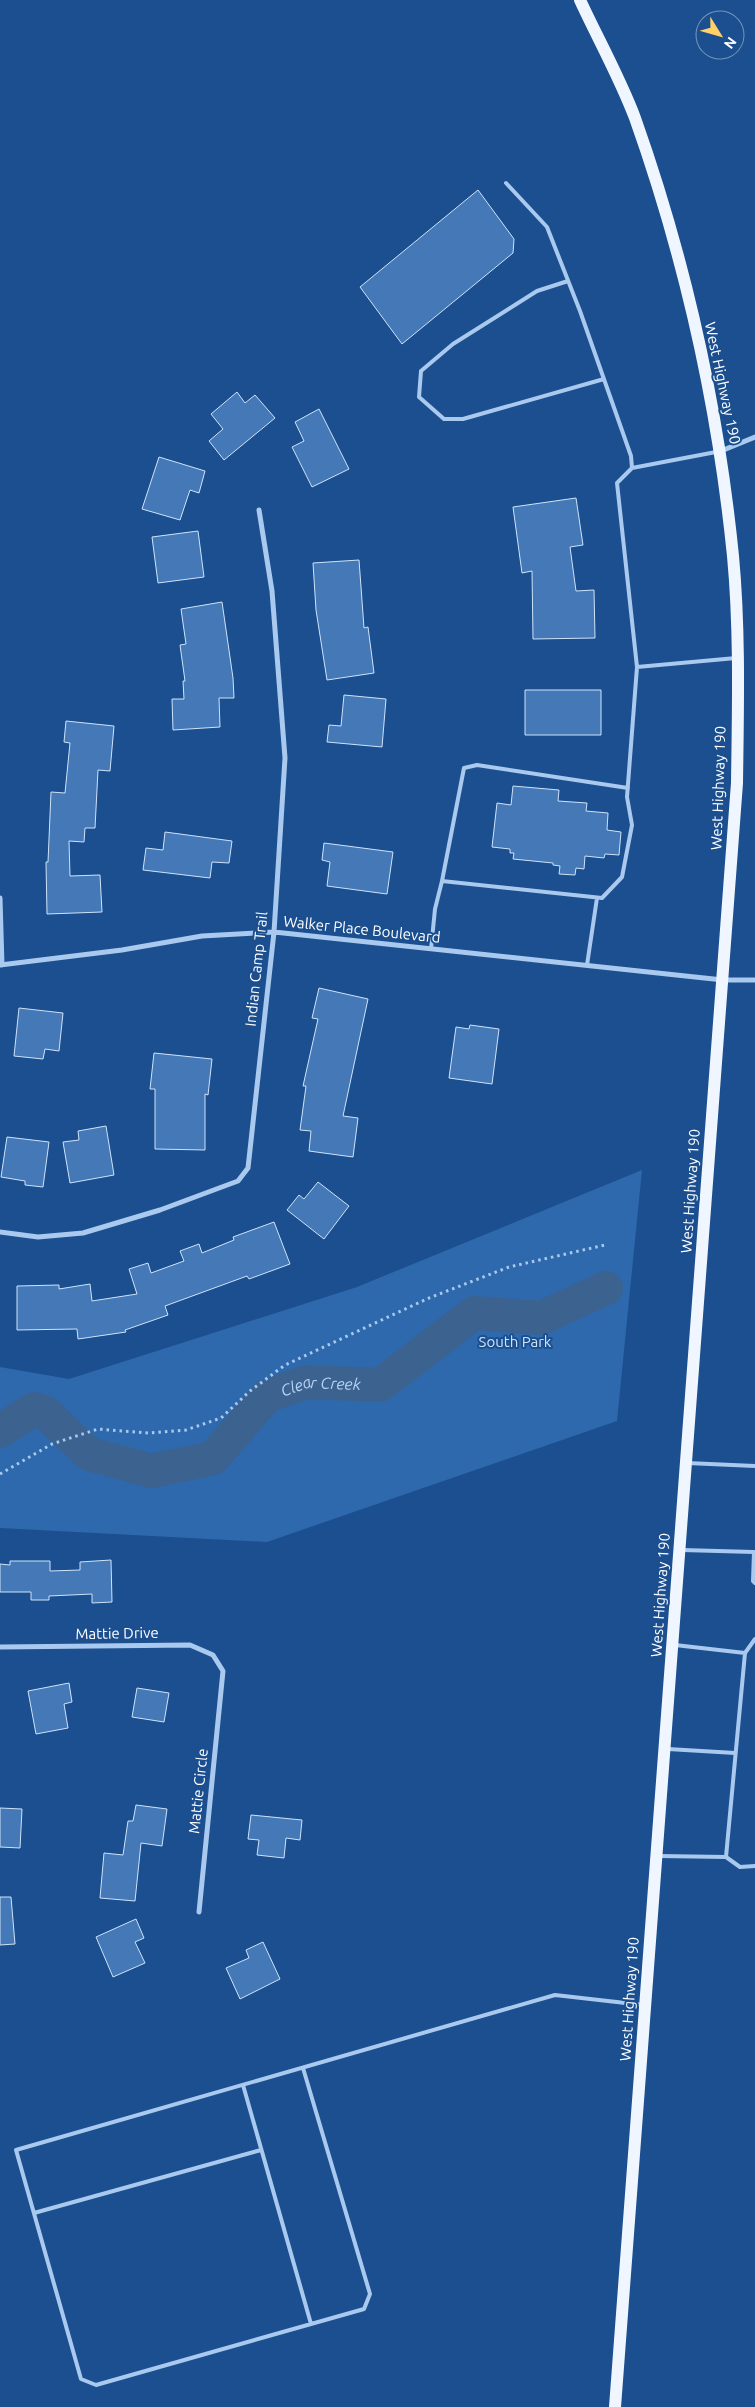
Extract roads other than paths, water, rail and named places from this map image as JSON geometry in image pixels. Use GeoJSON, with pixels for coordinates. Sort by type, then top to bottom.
{"type":"FeatureCollection","features":[{"type":"Feature","properties":{"kind":"main road","name":"West Highway 190"},"geometry":{"type":"LineString","coordinates":[[580,0],[634,116],[682,266],[721,452],[733,558],[738,657],[737,783],[615,2407]]}},
{"type":"Feature","properties":{"kind":"street"},"geometry":{"type":"LineString","coordinates":[[721,452],[755,437]]}},
{"type":"Feature","properties":{"kind":"street","name":"Indian Camp Trail"},"geometry":{"type":"LineString","coordinates":[[0,1232],[38,1237],[83,1233],[160,1210],[238,1181],[248,1168],[274,932],[285,758],[272,591],[258,510]]}},
{"type":"Feature","properties":{"kind":"street"},"geometry":{"type":"LineString","coordinates":[[0,898],[1,965]]}},
{"type":"Feature","properties":{"kind":"street","name":"Walker Place Boulevard"},"geometry":{"type":"LineString","coordinates":[[1,965],[122,950],[202,936],[274,932],[723,980],[755,980]]}},
{"type":"Feature","properties":{"kind":"street","name":"Mattie Drive"},"geometry":{"type":"LineString","coordinates":[[0,1647],[190,1645],[213,1654],[223,1671]]}},
{"type":"Feature","properties":{"kind":"street","name":"Mattie Circle"},"geometry":{"type":"LineString","coordinates":[[199,1912],[223,1671]]}},
{"type":"Feature","properties":{"kind":"lane"},"geometry":{"type":"LineString","coordinates":[[506,183],[547,227],[631,456],[632,468]]}},
{"type":"Feature","properties":{"kind":"lane"},"geometry":{"type":"LineString","coordinates":[[568,282],[538,290],[453,344],[421,371],[419,397],[431,410],[444,419],[463,418],[604,380]]}},
{"type":"Feature","properties":{"kind":"lane"},"geometry":{"type":"LineString","coordinates":[[442,881],[602,898],[622,877],[632,825],[628,788],[637,666],[617,484],[632,468],[721,452]]}},
{"type":"Feature","properties":{"kind":"lane"},"geometry":{"type":"LineString","coordinates":[[637,666],[738,657]]}},
{"type":"Feature","properties":{"kind":"lane"},"geometry":{"type":"LineString","coordinates":[[431,949],[435,909],[464,768],[477,765],[628,788]]}},
{"type":"Feature","properties":{"kind":"lane"},"geometry":{"type":"LineString","coordinates":[[587,965],[597,898]]}},
{"type":"Feature","properties":{"kind":"lane"},"geometry":{"type":"LineString","coordinates":[[686,1462],[755,1466]]}},
{"type":"Feature","properties":{"kind":"lane"},"geometry":{"type":"LineString","coordinates":[[755,1548],[753,1581],[755,1583]]}},
{"type":"Feature","properties":{"kind":"lane"},"geometry":{"type":"LineString","coordinates":[[679,1550],[754,1552]]}},
{"type":"Feature","properties":{"kind":"lane"},"geometry":{"type":"LineString","coordinates":[[726,1858],[745,1653],[755,1639]]}},
{"type":"Feature","properties":{"kind":"lane"},"geometry":{"type":"LineString","coordinates":[[672,1645],[745,1653]]}},
{"type":"Feature","properties":{"kind":"lane"},"geometry":{"type":"LineString","coordinates":[[664,1748],[736,1753]]}},
{"type":"Feature","properties":{"kind":"lane"},"geometry":{"type":"LineString","coordinates":[[656,1856],[726,1858],[740,1867],[755,1866]]}},
{"type":"Feature","properties":{"kind":"lane"},"geometry":{"type":"LineString","coordinates":[[303,2068],[370,2294],[364,2309],[96,2385],[81,2378],[16,2150],[555,1995],[645,2006]]}},
{"type":"Feature","properties":{"kind":"lane"},"geometry":{"type":"LineString","coordinates":[[243,2085],[311,2324]]}},
{"type":"Feature","properties":{"kind":"lane"},"geometry":{"type":"LineString","coordinates":[[34,2213],[261,2150]]}},
{"type":"Feature","properties":{"kind":"waterway","name":"Clear Creek"},"geometry":{"type":"LineString","coordinates":[[0,1431],[34,1409],[46,1413],[89,1454],[152,1471],[213,1458],[267,1396],[307,1382],[380,1385],[474,1313],[541,1318],[606,1288]]}},
{"type":"Feature","properties":{"kind":"park label","name":"South Park"},"geometry":{"type":"Point","coordinates":[515,1341]}}]}
